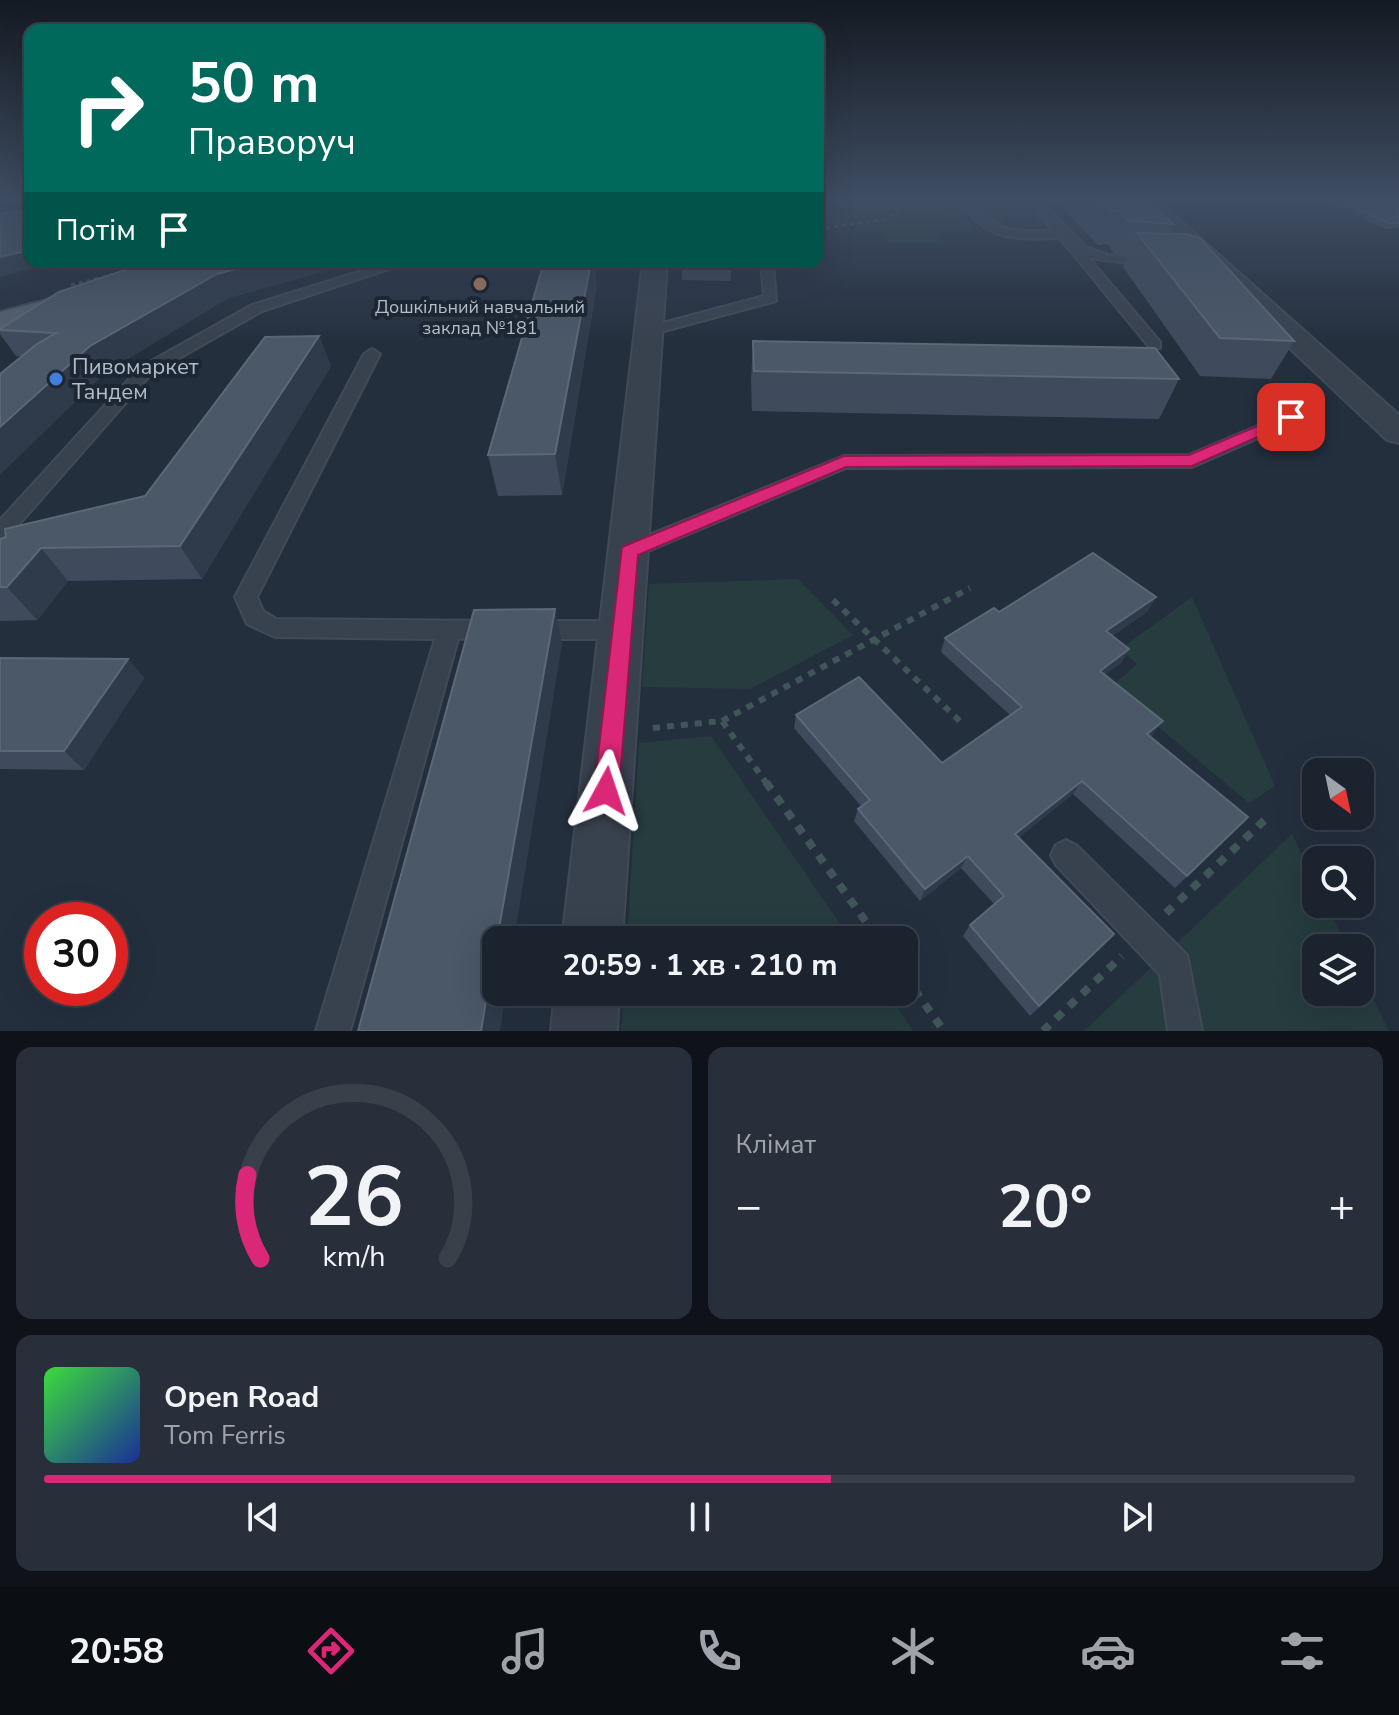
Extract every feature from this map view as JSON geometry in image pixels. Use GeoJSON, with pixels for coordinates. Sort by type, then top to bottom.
{"type":"FeatureCollection","features":[{"type":"Feature","properties":{"kind":"main road"},"geometry":{"type":"LineString","coordinates":[[0,322],[62,299]]}},
{"type":"Feature","properties":{"kind":"main road"},"geometry":{"type":"LineString","coordinates":[[0,332],[62,299]]}},
{"type":"Feature","properties":{"kind":"street"},"geometry":{"type":"LineString","coordinates":[[1187,248],[1399,433]]}},
{"type":"Feature","properties":{"kind":"street"},"geometry":{"type":"LineString","coordinates":[[593,926],[654,268]]}},
{"type":"Feature","properties":{"kind":"street"},"geometry":{"type":"LineString","coordinates":[[584,1031],[586,1006]]}},
{"type":"Feature","properties":{"kind":"lane"},"geometry":{"type":"LineString","coordinates":[[1074,248],[1155,345]]}},
{"type":"Feature","properties":{"kind":"lane"},"geometry":{"type":"LineString","coordinates":[[1076,248],[1087,255],[1122,261],[1163,262]]}},
{"type":"Feature","properties":{"kind":"lane"},"geometry":{"type":"LineString","coordinates":[[0,533],[145,371],[257,308],[385,268]]}},
{"type":"Feature","properties":{"kind":"lane"},"geometry":{"type":"LineString","coordinates":[[649,331],[771,298],[768,268]]}},
{"type":"Feature","properties":{"kind":"lane"},"geometry":{"type":"LineString","coordinates":[[372,354],[246,597],[249,611],[258,622],[275,628],[621,630]]}},
{"type":"Feature","properties":{"kind":"lane"},"geometry":{"type":"LineString","coordinates":[[629,551],[844,462],[1192,461],[1291,417]]}},
{"type":"Feature","properties":{"kind":"lane"},"geometry":{"type":"LineString","coordinates":[[333,1031],[449,629]]}},
{"type":"Feature","properties":{"kind":"lane"},"geometry":{"type":"LineString","coordinates":[[1066,855],[1175,967],[1185,1031]]}},
{"type":"Feature","properties":{"kind":"path"},"geometry":{"type":"LineString","coordinates":[[62,299],[116,273]]}},
{"type":"Feature","properties":{"kind":"path"},"geometry":{"type":"LineString","coordinates":[[612,731],[722,721],[970,588]]}},
{"type":"Feature","properties":{"kind":"path"},"geometry":{"type":"LineString","coordinates":[[833,600],[964,725]]}},
{"type":"Feature","properties":{"kind":"path"},"geometry":{"type":"LineString","coordinates":[[722,721],[869,926]]}},
{"type":"Feature","properties":{"kind":"path"},"geometry":{"type":"LineString","coordinates":[[918,995],[944,1031]]}},
{"type":"Feature","properties":{"kind":"green space"},"geometry":{"type":"Polygon","coordinates":[[[798,579],[853,635],[750,689],[642,687],[649,584],[798,579]]]}},
{"type":"Feature","properties":{"kind":"green space"},"geometry":{"type":"Polygon","coordinates":[[[1192,597],[1275,786],[1249,803],[1111,687],[1137,664],[1120,649],[1192,597]]]}},
{"type":"Feature","properties":{"kind":"green space"},"geometry":{"type":"Polygon","coordinates":[[[711,736],[841,926],[628,926],[639,743],[711,736]]]}},
{"type":"Feature","properties":{"kind":"green space"},"geometry":{"type":"Polygon","coordinates":[[[1292,834],[1302,854],[1302,918],[1333,918],[1341,934],[1302,934],[1302,1006],[1374,1006],[1374,1000],[1389,1031],[1084,1031],[1292,834]]]}},
{"type":"Feature","properties":{"kind":"green space"},"geometry":{"type":"Polygon","coordinates":[[[623,1006],[896,1006],[913,1031],[621,1031],[623,1006]]]}},
{"type":"Feature","properties":{"kind":"building"},"geometry":{"type":"Polygon","coordinates":[[[0,248],[24,248],[24,251],[0,257],[0,248]]]}},
{"type":"Feature","properties":{"kind":"building"},"geometry":{"type":"Polygon","coordinates":[[[1149,248],[1209,248],[1294,341],[1220,338],[1149,248]]]}},
{"type":"Feature","properties":{"kind":"building"},"geometry":{"type":"Polygon","coordinates":[[[131,268],[239,268],[217,274],[90,346],[0,427],[0,374],[56,333],[0,329],[59,292],[131,268]]]}},
{"type":"Feature","properties":{"kind":"building"},"geometry":{"type":"Polygon","coordinates":[[[542,268],[590,268],[555,454],[488,455],[542,268]]]}},
{"type":"Feature","properties":{"kind":"building"},"geometry":{"type":"Polygon","coordinates":[[[319,336],[180,546],[41,548],[7,587],[0,587],[0,539],[6,537],[5,529],[145,496],[265,337],[319,336]]]}},
{"type":"Feature","properties":{"kind":"building"},"geometry":{"type":"Polygon","coordinates":[[[753,341],[1155,348],[1179,379],[754,371],[753,341]]]}},
{"type":"Feature","properties":{"kind":"building"},"geometry":{"type":"Polygon","coordinates":[[[1093,553],[1156,597],[1106,631],[1129,649],[1100,671],[1163,721],[1147,734],[1248,817],[1187,876],[1082,781],[1015,834],[1114,934],[1039,1006],[970,925],[1004,896],[968,856],[925,889],[858,809],[870,800],[796,715],[859,677],[942,763],[1022,707],[945,638],[994,608],[999,612],[1093,553]]]}},
{"type":"Feature","properties":{"kind":"building"},"geometry":{"type":"Polygon","coordinates":[[[555,609],[499,926],[482,926],[482,1006],[485,1006],[481,1031],[358,1031],[474,610],[555,609]]]}},
{"type":"Feature","properties":{"kind":"building"},"geometry":{"type":"Polygon","coordinates":[[[0,658],[128,659],[64,751],[0,751],[0,658]]]}},
{"type":"Feature","properties":{"kind":"place","name":"Дошкільний навчальний заклад №181"},"geometry":{"type":"Point","coordinates":[480,284]}},
{"type":"Feature","properties":{"kind":"place","name":"Пивомаркет Тандем"},"geometry":{"type":"Point","coordinates":[56,379]}},
{"type":"Feature","properties":{"kind":"route"},"geometry":{"type":"LineString","coordinates":[[606,791],[629,551],[844,462],[1192,461],[1291,417]]}}]}
